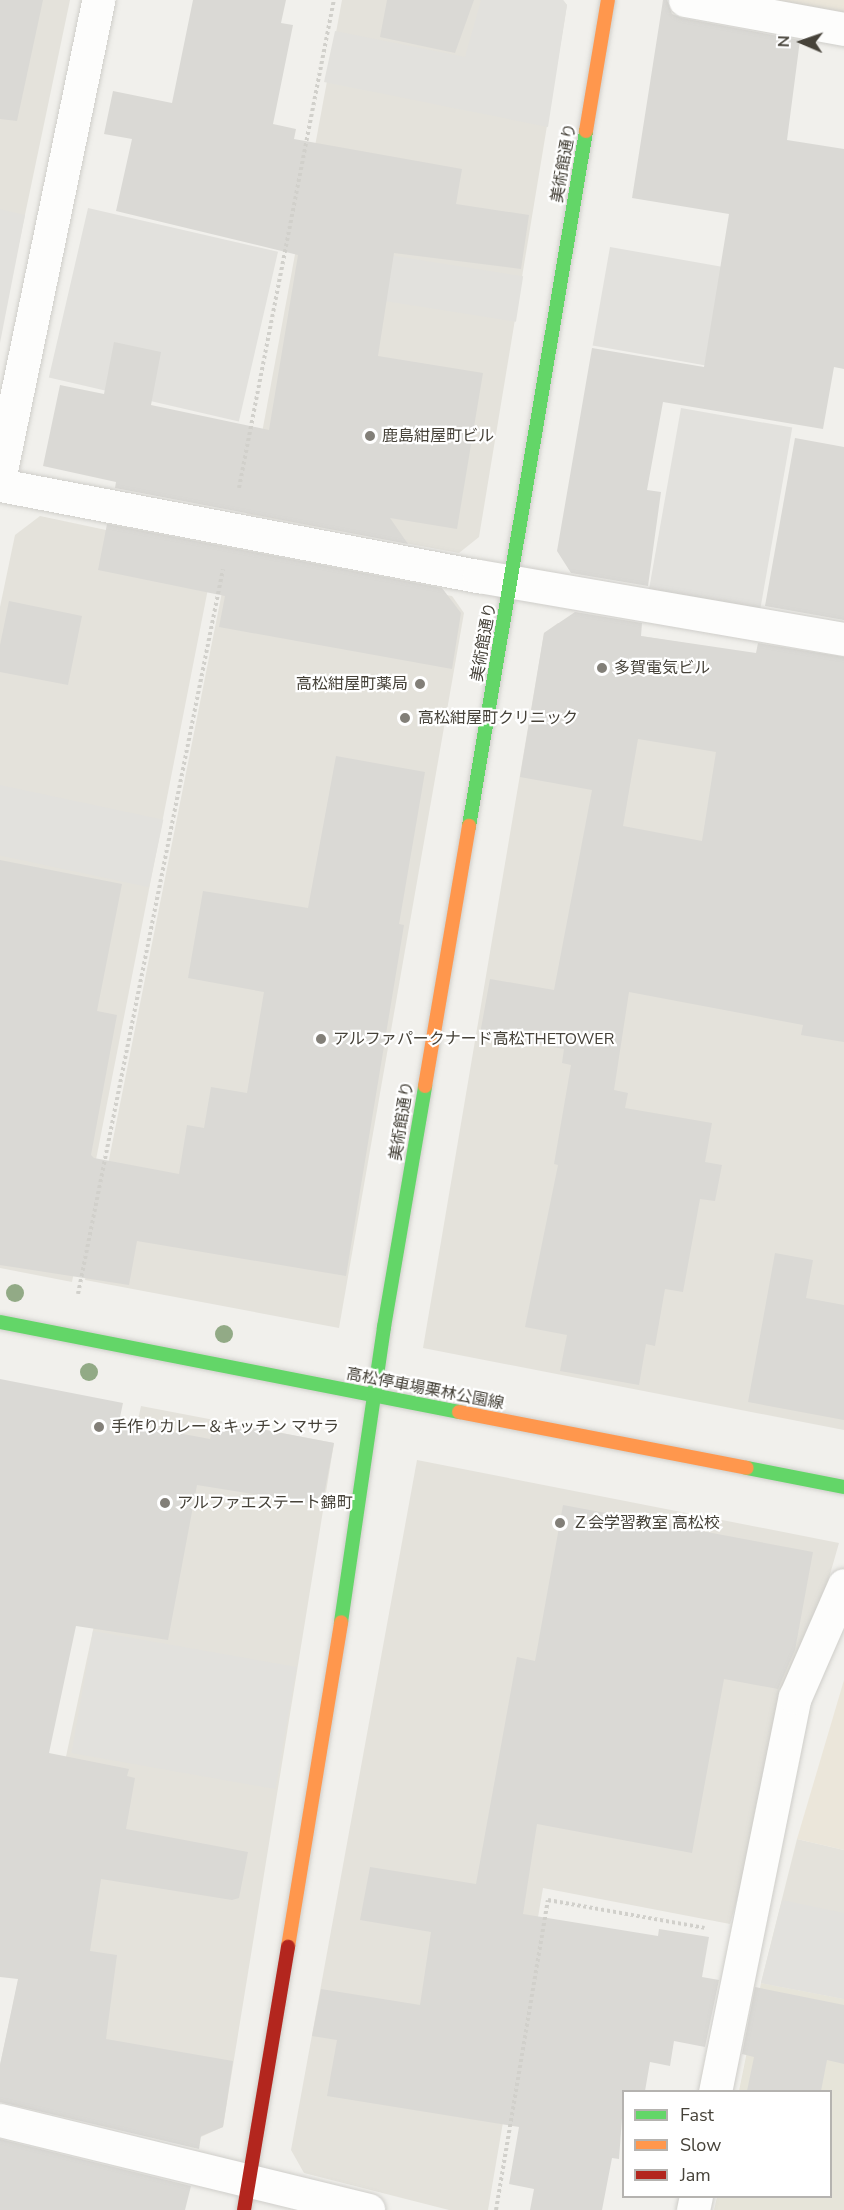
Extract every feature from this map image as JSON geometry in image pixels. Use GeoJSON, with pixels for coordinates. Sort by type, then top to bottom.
{"type":"FeatureCollection","features":[{"type":"Feature","properties":{"kind":"street"},"geometry":{"type":"LineString","coordinates":[[0,475],[98,0]]}},
{"type":"Feature","properties":{"kind":"street","name":"美術館通り"},"geometry":{"type":"LineString","coordinates":[[244,2210],[377,1396],[384,1327],[608,0]]}},
{"type":"Feature","properties":{"kind":"street"},"geometry":{"type":"LineString","coordinates":[[685,0],[844,29]]}},
{"type":"Feature","properties":{"kind":"street"},"geometry":{"type":"LineString","coordinates":[[0,485],[511,581],[844,639]]}},
{"type":"Feature","properties":{"kind":"street","name":"高松停車場栗林公園線"},"geometry":{"type":"LineString","coordinates":[[0,1322],[844,1487]]}},
{"type":"Feature","properties":{"kind":"street"},"geometry":{"type":"LineString","coordinates":[[715,2090],[744,1936],[795,1697],[844,1585]]}},
{"type":"Feature","properties":{"kind":"street"},"geometry":{"type":"LineString","coordinates":[[0,2120],[249,2178],[368,2210]]}},
{"type":"Feature","properties":{"kind":"path"},"geometry":{"type":"LineString","coordinates":[[69,1336],[334,0]]}},
{"type":"Feature","properties":{"kind":"path"},"geometry":{"type":"LineString","coordinates":[[496,2210],[548,1900],[744,1936]]}},
{"type":"Feature","properties":{"kind":"shaded area"},"geometry":{"type":"Polygon","coordinates":[[[0,0],[70,0],[0,334],[0,0]]]}},
{"type":"Feature","properties":{"kind":"shaded area"},"geometry":{"type":"Polygon","coordinates":[[[342,0],[563,0],[567,5],[479,537],[459,553],[247,514],[342,0]]]}},
{"type":"Feature","properties":{"kind":"shaded area"},"geometry":{"type":"Polygon","coordinates":[[[481,0],[563,0],[567,5],[548,127],[324,82],[335,31],[465,57],[481,0]]]}},
{"type":"Feature","properties":{"kind":"shaded area"},"geometry":{"type":"Polygon","coordinates":[[[770,0],[844,0],[844,15],[770,0]]]}},
{"type":"Feature","properties":{"kind":"shaded area"},"geometry":{"type":"Polygon","coordinates":[[[88,208],[278,252],[239,421],[49,378],[88,208]]]}},
{"type":"Feature","properties":{"kind":"shaded area"},"geometry":{"type":"Polygon","coordinates":[[[0,209],[25,215],[0,343],[0,209]]]}},
{"type":"Feature","properties":{"kind":"shaded area"},"geometry":{"type":"Polygon","coordinates":[[[610,247],[775,276],[758,375],[593,345],[610,247]]]}},
{"type":"Feature","properties":{"kind":"shaded area"},"geometry":{"type":"Polygon","coordinates":[[[376,253],[523,276],[516,322],[369,298],[376,253]]]}},
{"type":"Feature","properties":{"kind":"shaded area"},"geometry":{"type":"Polygon","coordinates":[[[681,408],[792,428],[760,609],[649,589],[681,408]]]}},
{"type":"Feature","properties":{"kind":"shaded area"},"geometry":{"type":"Polygon","coordinates":[[[40,516],[215,553],[72,1282],[0,1268],[0,607],[15,535],[40,516]]]}},
{"type":"Feature","properties":{"kind":"shaded area"},"geometry":{"type":"Polygon","coordinates":[[[229,557],[452,596],[464,613],[339,1328],[85,1280],[229,557]]]}},
{"type":"Feature","properties":{"kind":"shaded area"},"geometry":{"type":"Polygon","coordinates":[[[558,623],[844,668],[844,1430],[423,1348],[544,633],[558,623]]]}},
{"type":"Feature","properties":{"kind":"shaded area"},"geometry":{"type":"Polygon","coordinates":[[[0,785],[163,820],[149,887],[0,856],[0,785]]]}},
{"type":"Feature","properties":{"kind":"shaded area"},"geometry":{"type":"Polygon","coordinates":[[[141,1406],[334,1443],[223,2127],[194,2140],[0,2100],[0,2065],[141,1406]]]}},
{"type":"Feature","properties":{"kind":"shaded area"},"geometry":{"type":"Polygon","coordinates":[[[417,1460],[839,1543],[730,1924],[543,1888],[488,2210],[449,2210],[304,2173],[291,2150],[417,1460]]]}},
{"type":"Feature","properties":{"kind":"shaded area"},"geometry":{"type":"Polygon","coordinates":[[[93,1631],[297,1667],[275,1789],[71,1753],[93,1631]]]}},
{"type":"Feature","properties":{"kind":"shaded area"},"geometry":{"type":"Polygon","coordinates":[[[844,1680],[844,1850],[797,1839],[844,1680]]]}},
{"type":"Feature","properties":{"kind":"shaded area"},"geometry":{"type":"Polygon","coordinates":[[[797,1839],[844,1850],[844,1999],[761,1983],[797,1839]]]}},
{"type":"Feature","properties":{"kind":"shaded area"},"geometry":{"type":"Polygon","coordinates":[[[782,1900],[844,1913],[844,1999],[761,1983],[782,1900]]]}},
{"type":"Feature","properties":{"kind":"shaded area"},"geometry":{"type":"Polygon","coordinates":[[[761,1983],[844,1999],[844,2210],[714,2210],[717,2198],[832,2198],[832,2090],[739,2090],[761,1983]]]}},
{"type":"Feature","properties":{"kind":"building"},"geometry":{"type":"Polygon","coordinates":[[[0,0],[43,0],[17,121],[0,119],[0,0]]]}},
{"type":"Feature","properties":{"kind":"building"},"geometry":{"type":"Polygon","coordinates":[[[193,0],[286,0],[281,23],[293,25],[273,124],[296,129],[294,139],[462,169],[456,204],[529,215],[521,269],[394,253],[378,356],[483,373],[457,529],[390,518],[408,544],[115,488],[116,482],[43,466],[60,385],[104,394],[114,342],[161,352],[151,405],[269,430],[298,255],[116,211],[132,139],[104,134],[113,91],[172,103],[193,0]]]}},
{"type":"Feature","properties":{"kind":"building"},"geometry":{"type":"Polygon","coordinates":[[[387,0],[474,0],[455,53],[380,37],[387,0]]]}},
{"type":"Feature","properties":{"kind":"building"},"geometry":{"type":"Polygon","coordinates":[[[663,0],[667,0],[672,14],[682,18],[800,40],[787,140],[844,149],[844,369],[834,367],[823,429],[663,402],[647,490],[661,492],[648,586],[571,573],[557,551],[592,348],[704,367],[729,214],[632,198],[663,0]]]}},
{"type":"Feature","properties":{"kind":"building"},"geometry":{"type":"Polygon","coordinates":[[[795,438],[844,447],[844,620],[765,606],[795,438]]]}},
{"type":"Feature","properties":{"kind":"building"},"geometry":{"type":"Polygon","coordinates":[[[107,524],[442,588],[461,613],[452,669],[219,627],[225,596],[98,570],[107,524]]]}},
{"type":"Feature","properties":{"kind":"building"},"geometry":{"type":"Polygon","coordinates":[[[9,601],[82,616],[68,685],[0,672],[0,645],[9,601]]]}},
{"type":"Feature","properties":{"kind":"building"},"geometry":{"type":"Polygon","coordinates":[[[575,612],[642,623],[641,636],[756,653],[758,643],[844,657],[844,1042],[801,1035],[803,1025],[629,992],[614,1090],[628,1093],[625,1108],[712,1123],[705,1162],[722,1165],[715,1201],[700,1199],[683,1292],[665,1289],[655,1346],[646,1344],[639,1385],[560,1371],[567,1335],[525,1327],[558,1165],[554,1164],[571,1065],[562,1063],[564,1049],[480,1034],[490,979],[554,990],[592,790],[520,777],[544,633],[575,612]],[[638,739],[623,826],[702,841],[716,752],[638,739]]]}},
{"type":"Feature","properties":{"kind":"building"},"geometry":{"type":"Polygon","coordinates":[[[336,756],[425,772],[399,924],[404,925],[346,1276],[137,1241],[129,1285],[0,1265],[0,860],[122,884],[97,1011],[117,1015],[91,1155],[94,1158],[179,1174],[187,1125],[204,1128],[211,1087],[247,1093],[264,992],[188,978],[203,891],[308,908],[336,756]]]}},
{"type":"Feature","properties":{"kind":"building"},"geometry":{"type":"Polygon","coordinates":[[[775,1253],[813,1260],[806,1298],[844,1305],[844,1420],[748,1402],[775,1253]]]}},
{"type":"Feature","properties":{"kind":"building"},"geometry":{"type":"Polygon","coordinates":[[[0,1379],[123,1403],[119,1422],[210,1439],[214,1420],[334,1443],[322,1505],[197,1485],[168,1640],[76,1626],[49,1753],[129,1769],[127,1776],[135,1778],[126,1829],[248,1852],[239,1898],[232,1900],[101,1879],[90,1951],[117,1955],[106,2039],[233,2061],[223,2127],[201,2136],[199,2149],[0,2102],[0,2065],[18,1979],[0,1977],[0,1379]]]}},
{"type":"Feature","properties":{"kind":"building"},"geometry":{"type":"Polygon","coordinates":[[[563,1505],[813,1552],[795,1650],[778,1689],[724,1679],[692,1853],[537,1824],[523,1914],[658,1936],[659,1929],[709,1937],[702,1977],[719,1980],[705,2047],[674,2041],[670,2066],[650,2062],[645,2090],[622,2090],[619,2159],[612,2158],[602,2210],[530,2210],[534,2189],[509,2184],[519,2127],[327,2096],[337,2040],[312,2036],[321,1989],[420,2005],[431,1932],[360,1920],[370,1867],[476,1884],[517,1657],[535,1661],[563,1505]]]}},
{"type":"Feature","properties":{"kind":"building"},"geometry":{"type":"Polygon","coordinates":[[[755,1987],[844,2005],[844,2064],[827,2060],[821,2090],[747,2090],[754,2057],[742,2054],[755,1987]]]}},
{"type":"Feature","properties":{"kind":"building"},"geometry":{"type":"Polygon","coordinates":[[[0,2139],[191,2186],[185,2210],[0,2210],[0,2139]]]}},
{"type":"Feature","properties":{"kind":"traffic: fast"},"geometry":{"type":"LineString","coordinates":[[469,826],[586,131]]}},
{"type":"Feature","properties":{"kind":"traffic: fast"},"geometry":{"type":"LineString","coordinates":[[341,1622],[384,1327],[425,1086]]}},
{"type":"Feature","properties":{"kind":"traffic: fast"},"geometry":{"type":"LineString","coordinates":[[0,1322],[459,1412]]}},
{"type":"Feature","properties":{"kind":"traffic: fast"},"geometry":{"type":"LineString","coordinates":[[747,1468],[844,1487]]}},
{"type":"Feature","properties":{"kind":"traffic: slow"},"geometry":{"type":"LineString","coordinates":[[586,131],[608,0]]}},
{"type":"Feature","properties":{"kind":"traffic: slow"},"geometry":{"type":"LineString","coordinates":[[425,1086],[469,826]]}},
{"type":"Feature","properties":{"kind":"traffic: slow"},"geometry":{"type":"LineString","coordinates":[[459,1412],[747,1468]]}},
{"type":"Feature","properties":{"kind":"traffic: slow"},"geometry":{"type":"LineString","coordinates":[[288,1947],[341,1622]]}},
{"type":"Feature","properties":{"kind":"traffic: jam"},"geometry":{"type":"LineString","coordinates":[[244,2210],[288,1947]]}},
{"type":"Feature","properties":{"kind":"place","name":"鹿島紺屋町ビル"},"geometry":{"type":"Point","coordinates":[370,436]}},
{"type":"Feature","properties":{"kind":"place","name":"多賀電気ビル"},"geometry":{"type":"Point","coordinates":[602,668]}},
{"type":"Feature","properties":{"kind":"place","name":"高松紺屋町薬局"},"geometry":{"type":"Point","coordinates":[420,684]}},
{"type":"Feature","properties":{"kind":"place","name":"高松紺屋町クリニック"},"geometry":{"type":"Point","coordinates":[405,718]}},
{"type":"Feature","properties":{"kind":"place","name":"アルファパークナード高松THETOWER"},"geometry":{"type":"Point","coordinates":[321,1039]}},
{"type":"Feature","properties":{"kind":"place","name":"手作りカレー＆キッチン マサラ"},"geometry":{"type":"Point","coordinates":[99,1427]}},
{"type":"Feature","properties":{"kind":"place","name":"アルファエステート錦町"},"geometry":{"type":"Point","coordinates":[165,1503]}},
{"type":"Feature","properties":{"kind":"place","name":"Ｚ会学習教室 高松校"},"geometry":{"type":"Point","coordinates":[560,1523]}}]}
